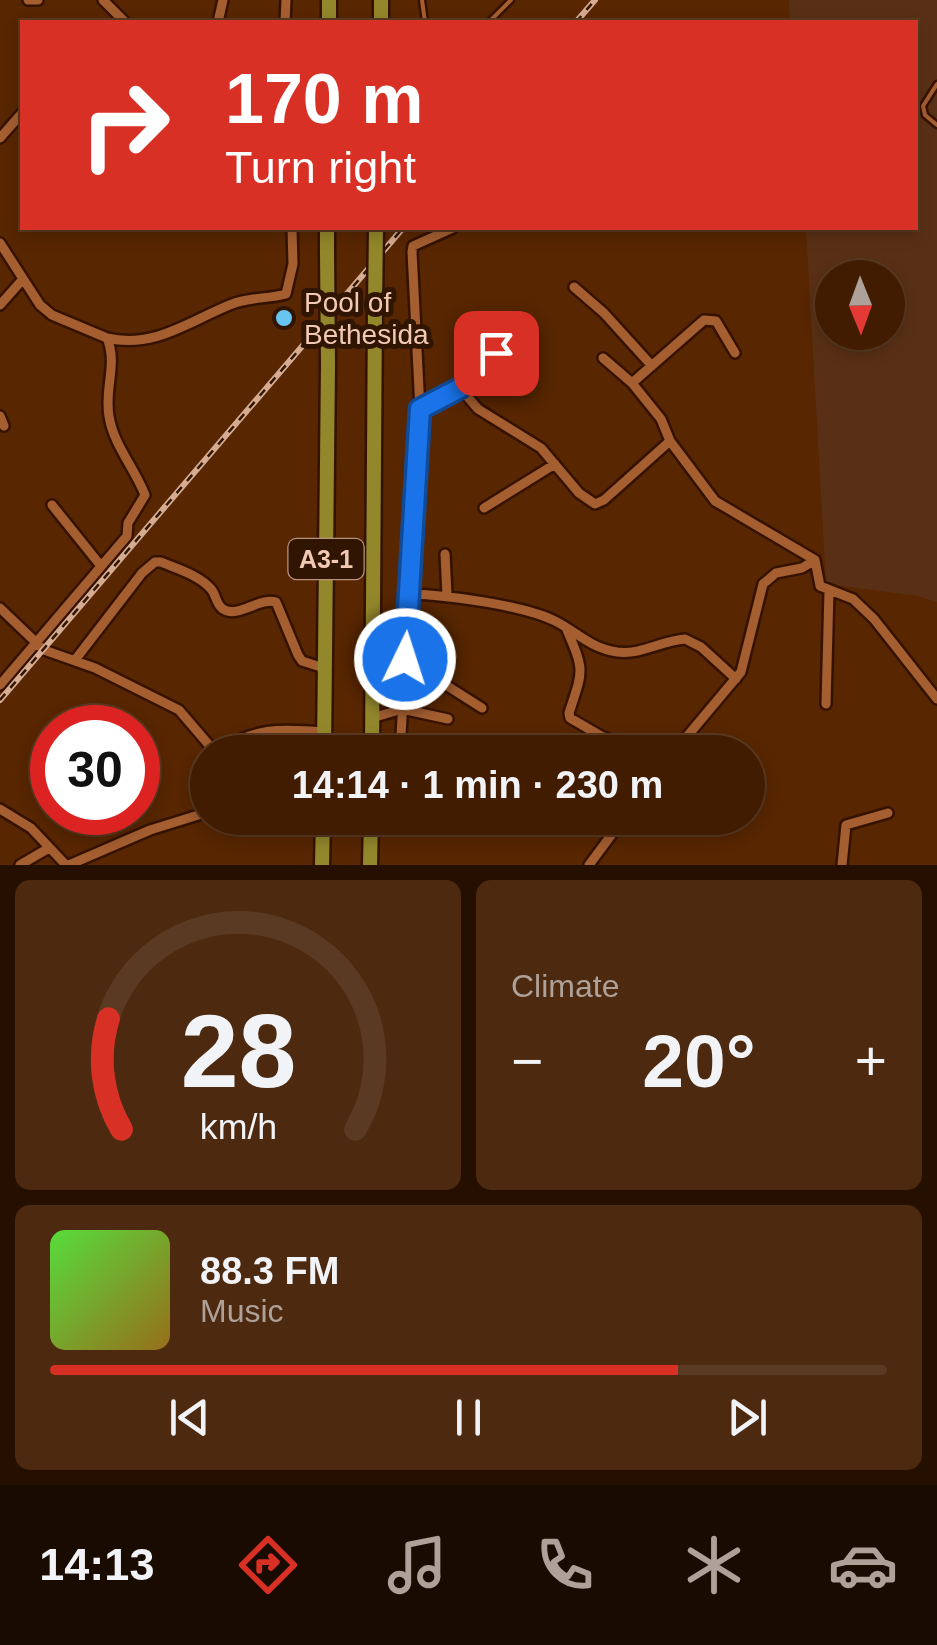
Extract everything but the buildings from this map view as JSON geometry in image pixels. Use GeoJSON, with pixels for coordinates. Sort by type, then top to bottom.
{"type":"FeatureCollection","features":[{"type":"Feature","properties":{"kind":"highway","name":"A3-1"},"geometry":{"type":"LineString","coordinates":[[324,732],[328,230]]}},
{"type":"Feature","properties":{"kind":"highway","name":"A3-1"},"geometry":{"type":"LineString","coordinates":[[372,735],[376,230]]}},
{"type":"Feature","properties":{"kind":"highway"},"geometry":{"type":"LineString","coordinates":[[321,835],[322,865]]}},
{"type":"Feature","properties":{"kind":"highway"},"geometry":{"type":"LineString","coordinates":[[370,865],[373,835]]}},
{"type":"Feature","properties":{"kind":"street"},"geometry":{"type":"LineString","coordinates":[[28,0],[38,0]]}},
{"type":"Feature","properties":{"kind":"street"},"geometry":{"type":"LineString","coordinates":[[103,0],[123,20]]}},
{"type":"Feature","properties":{"kind":"street"},"geometry":{"type":"LineString","coordinates":[[0,138],[20,115]]}},
{"type":"Feature","properties":{"kind":"street"},"geometry":{"type":"LineString","coordinates":[[0,243],[40,305],[52,315],[106,338],[143,341],[232,304],[286,294],[293,264],[292,230]]}},
{"type":"Feature","properties":{"kind":"street"},"geometry":{"type":"LineString","coordinates":[[401,735],[420,409],[412,252],[420,241],[447,230]]}},
{"type":"Feature","properties":{"kind":"street"},"geometry":{"type":"LineString","coordinates":[[0,305],[24,279]]}},
{"type":"Feature","properties":{"kind":"street"},"geometry":{"type":"LineString","coordinates":[[574,287],[604,312],[652,366]]}},
{"type":"Feature","properties":{"kind":"street"},"geometry":{"type":"LineString","coordinates":[[632,383],[704,320],[716,321],[735,352]]}},
{"type":"Feature","properties":{"kind":"street"},"geometry":{"type":"LineString","coordinates":[[0,685],[5,672],[35,644],[127,536],[128,522],[145,495],[110,423],[113,358],[106,338]]}},
{"type":"Feature","properties":{"kind":"street"},"geometry":{"type":"LineString","coordinates":[[420,409],[460,388],[496,353]]}},
{"type":"Feature","properties":{"kind":"street"},"geometry":{"type":"LineString","coordinates":[[602,358],[632,383],[662,419],[670,441],[715,501],[814,560],[820,586],[853,599],[874,619],[937,699]]}},
{"type":"Feature","properties":{"kind":"street"},"geometry":{"type":"LineString","coordinates":[[460,388],[478,409],[541,448],[579,493],[595,504],[670,441]]}},
{"type":"Feature","properties":{"kind":"street"},"geometry":{"type":"LineString","coordinates":[[484,508],[556,464]]}},
{"type":"Feature","properties":{"kind":"street"},"geometry":{"type":"LineString","coordinates":[[52,505],[102,566]]}},
{"type":"Feature","properties":{"kind":"street"},"geometry":{"type":"LineString","coordinates":[[446,554],[446,595]]}},
{"type":"Feature","properties":{"kind":"street"},"geometry":{"type":"LineString","coordinates":[[688,735],[736,679],[744,663],[763,584],[776,574],[802,568],[814,560]]}},
{"type":"Feature","properties":{"kind":"street"},"geometry":{"type":"LineString","coordinates":[[75,660],[142,572],[161,562],[198,579],[227,611],[270,600],[276,602],[302,661],[324,668]]}},
{"type":"Feature","properties":{"kind":"street"},"geometry":{"type":"LineString","coordinates":[[826,704],[829,591]]}},
{"type":"Feature","properties":{"kind":"street"},"geometry":{"type":"LineString","coordinates":[[410,594],[446,595],[544,617],[600,649],[637,652],[684,640],[700,647],[736,679]]}},
{"type":"Feature","properties":{"kind":"street"},"geometry":{"type":"LineString","coordinates":[[0,608],[35,644],[178,710],[200,735]]}},
{"type":"Feature","properties":{"kind":"street"},"geometry":{"type":"LineString","coordinates":[[566,628],[581,664],[570,718],[600,735]]}},
{"type":"Feature","properties":{"kind":"street"},"geometry":{"type":"LineString","coordinates":[[405,659],[482,708]]}},
{"type":"Feature","properties":{"kind":"street"},"geometry":{"type":"LineString","coordinates":[[372,718],[402,709],[448,719]]}},
{"type":"Feature","properties":{"kind":"street"},"geometry":{"type":"LineString","coordinates":[[250,735],[276,728],[324,732]]}},
{"type":"Feature","properties":{"kind":"street"},"geometry":{"type":"LineString","coordinates":[[0,809],[31,828],[68,865],[190,818]]}},
{"type":"Feature","properties":{"kind":"street"},"geometry":{"type":"LineString","coordinates":[[842,865],[846,825],[888,814]]}},
{"type":"Feature","properties":{"kind":"street"},"geometry":{"type":"LineString","coordinates":[[588,865],[611,835]]}},
{"type":"Feature","properties":{"kind":"street"},"geometry":{"type":"LineString","coordinates":[[20,865],[49,848]]}},
{"type":"Feature","properties":{"kind":"lane"},"geometry":{"type":"LineString","coordinates":[[491,20],[510,0]]}},
{"type":"Feature","properties":{"kind":"lane"},"geometry":{"type":"LineString","coordinates":[[937,84],[923,106],[925,115],[937,125]]}},
{"type":"Feature","properties":{"kind":"shaded area"},"geometry":{"type":"Polygon","coordinates":[[[789,0],[937,0],[937,602],[826,584],[806,230],[918,230],[918,20],[790,20],[789,0]]]}},
{"type":"Feature","properties":{"kind":"railway"},"geometry":{"type":"LineString","coordinates":[[578,20],[595,0]]}},
{"type":"Feature","properties":{"kind":"railway"},"geometry":{"type":"LineString","coordinates":[[0,700],[401,230]]}},
{"type":"Feature","properties":{"kind":"place","name":"Pool of Bethesida"},"geometry":{"type":"Point","coordinates":[284,318]}},
{"type":"Feature","properties":{"kind":"route"},"geometry":{"type":"LineString","coordinates":[[405,659],[420,409],[460,388],[496,353]]}}]}
